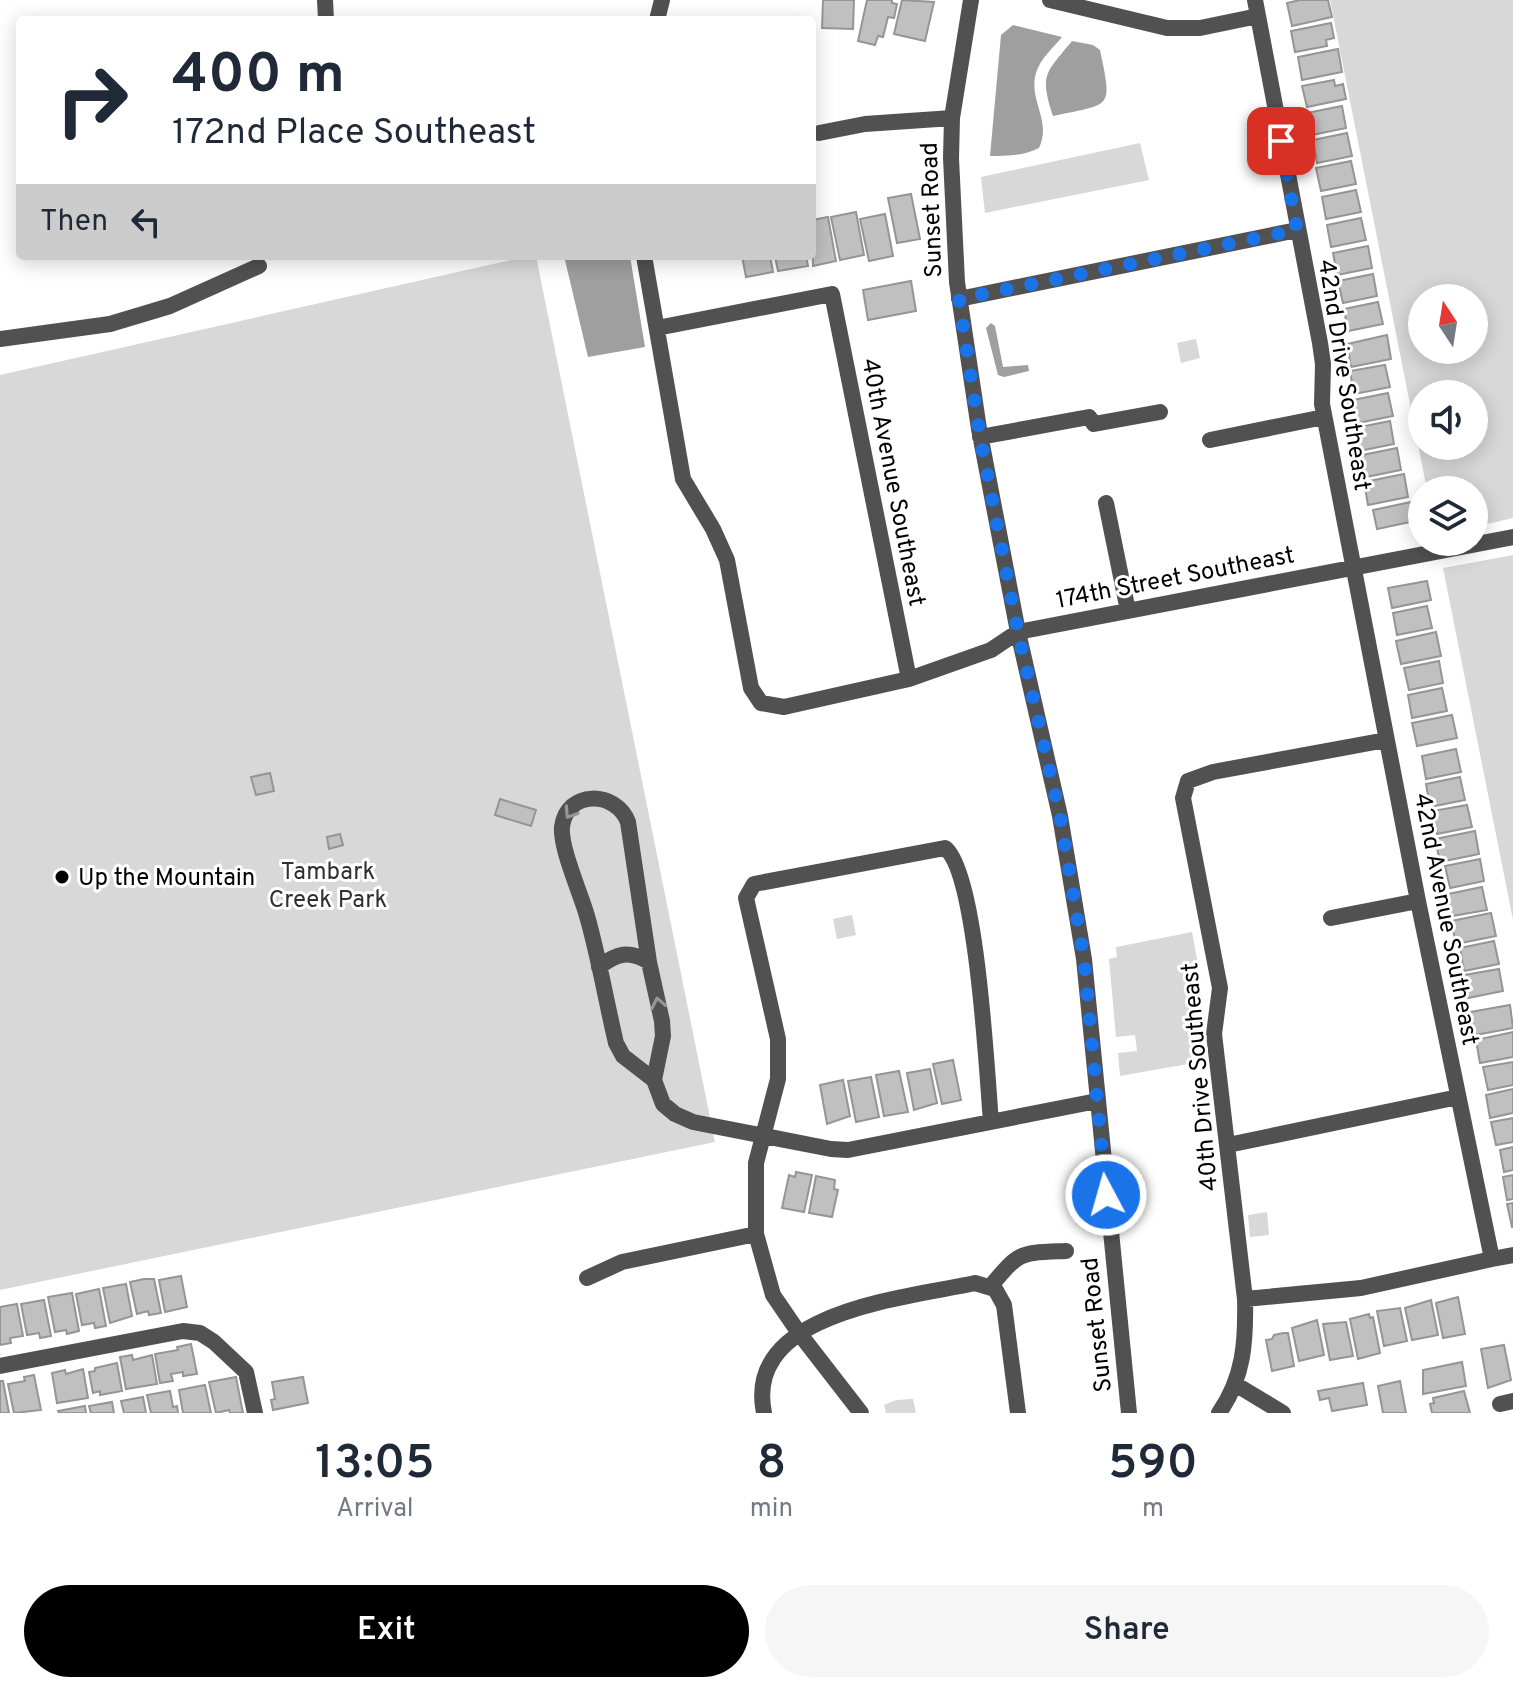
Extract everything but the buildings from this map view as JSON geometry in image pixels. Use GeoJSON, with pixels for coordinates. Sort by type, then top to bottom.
{"type":"FeatureCollection","features":[{"type":"Feature","properties":{"kind":"street","name":"Sunset Road"},"geometry":{"type":"LineString","coordinates":[[971,0],[952,118],[951,158],[959,299],[980,437],[1018,632],[1060,816],[1084,959],[1129,1413]]}},
{"type":"Feature","properties":{"kind":"street"},"geometry":{"type":"LineString","coordinates":[[1050,0],[1167,28],[1200,28],[1256,8]]}},
{"type":"Feature","properties":{"kind":"street","name":"42nd Drive Southeast"},"geometry":{"type":"LineString","coordinates":[[1256,8],[1322,353],[1324,417],[1354,568]]}},
{"type":"Feature","properties":{"kind":"street"},"geometry":{"type":"LineString","coordinates":[[819,133],[865,124],[952,118]]}},
{"type":"Feature","properties":{"kind":"street"},"geometry":{"type":"LineString","coordinates":[[959,299],[1297,230]]}},
{"type":"Feature","properties":{"kind":"street"},"geometry":{"type":"LineString","coordinates":[[645,260],[657,328]]}},
{"type":"Feature","properties":{"kind":"street"},"geometry":{"type":"LineString","coordinates":[[0,339],[110,324],[170,306],[259,266]]}},
{"type":"Feature","properties":{"kind":"street","name":"40th Avenue Southeast"},"geometry":{"type":"LineString","coordinates":[[657,328],[832,294],[909,679]]}},
{"type":"Feature","properties":{"kind":"street","name":"174th Street Southeast"},"geometry":{"type":"LineString","coordinates":[[657,328],[683,479],[713,529],[727,560],[751,688],[761,703],[784,707],[909,679],[991,650],[1018,632],[1513,537]]}},
{"type":"Feature","properties":{"kind":"street"},"geometry":{"type":"LineString","coordinates":[[980,437],[1089,417],[1094,424],[1160,412]]}},
{"type":"Feature","properties":{"kind":"street"},"geometry":{"type":"LineString","coordinates":[[1210,440],[1324,417]]}},
{"type":"Feature","properties":{"kind":"street"},"geometry":{"type":"LineString","coordinates":[[1106,503],[1128,611]]}},
{"type":"Feature","properties":{"kind":"street","name":"42nd Avenue Southeast"},"geometry":{"type":"LineString","coordinates":[[1354,568],[1418,901],[1492,1259]]}},
{"type":"Feature","properties":{"kind":"street","name":"40th Drive Southeast"},"geometry":{"type":"LineString","coordinates":[[1219,1413],[1235,1384],[1246,1341],[1245,1299],[1214,1034],[1220,988],[1183,798],[1188,781],[1213,772],[1386,740]]}},
{"type":"Feature","properties":{"kind":"street"},"geometry":{"type":"LineString","coordinates":[[654,1080],[663,1036],[624,812],[610,802],[588,798],[579,801],[565,816],[562,836],[588,918],[616,1043],[623,1056],[654,1080],[663,1104],[675,1114],[693,1122],[848,1150],[1097,1101]]}},
{"type":"Feature","properties":{"kind":"street"},"geometry":{"type":"LineString","coordinates":[[861,1413],[773,1295],[756,1234],[756,1163],[778,1079],[778,1039],[746,898],[754,884],[945,848],[956,860],[981,983],[991,1122]]}},
{"type":"Feature","properties":{"kind":"street"},"geometry":{"type":"LineString","coordinates":[[1331,918],[1418,901]]}},
{"type":"Feature","properties":{"kind":"street"},"geometry":{"type":"LineString","coordinates":[[599,967],[615,955],[626,953],[637,954],[649,962]]}},
{"type":"Feature","properties":{"kind":"street"},"geometry":{"type":"LineString","coordinates":[[1228,1145],[1458,1097]]}},
{"type":"Feature","properties":{"kind":"street"},"geometry":{"type":"LineString","coordinates":[[587,1278],[622,1262],[756,1234]]}},
{"type":"Feature","properties":{"kind":"street"},"geometry":{"type":"LineString","coordinates":[[993,1288],[1014,1259],[1030,1253],[1066,1251]]}},
{"type":"Feature","properties":{"kind":"street"},"geometry":{"type":"LineString","coordinates":[[1245,1299],[1361,1288],[1513,1255]]}},
{"type":"Feature","properties":{"kind":"street"},"geometry":{"type":"LineString","coordinates":[[764,1413],[764,1376],[780,1348],[799,1333],[831,1316],[975,1283],[993,1288],[1004,1305],[1018,1413]]}},
{"type":"Feature","properties":{"kind":"street"},"geometry":{"type":"LineString","coordinates":[[0,1366],[183,1331],[200,1333],[246,1372],[255,1413]]}},
{"type":"Feature","properties":{"kind":"street"},"geometry":{"type":"LineString","coordinates":[[1235,1384],[1283,1413]]}},
{"type":"Feature","properties":{"kind":"green space"},"geometry":{"type":"Polygon","coordinates":[[[1330,0],[1513,0],[1513,518],[1488,524],[1488,476],[1424,476],[1421,460],[1488,460],[1488,380],[1408,380],[1408,394],[1330,0]]]}},
{"type":"Feature","properties":{"kind":"green space"},"geometry":{"type":"Polygon","coordinates":[[[1140,143],[1149,180],[985,213],[981,177],[1140,143]]]}},
{"type":"Feature","properties":{"kind":"green space","name":"Tambark Creek Park"},"geometry":{"type":"Polygon","coordinates":[[[511,260],[537,260],[715,1142],[0,1290],[0,375],[511,260]]]}},
{"type":"Feature","properties":{"kind":"green space"},"geometry":{"type":"Polygon","coordinates":[[[1196,339],[1200,358],[1181,363],[1177,343],[1196,339]]]}},
{"type":"Feature","properties":{"kind":"green space"},"geometry":{"type":"Polygon","coordinates":[[[1513,555],[1513,920],[1443,568],[1513,555]]]}},
{"type":"Feature","properties":{"kind":"green space"},"geometry":{"type":"Polygon","coordinates":[[[852,915],[856,935],[837,939],[833,919],[852,915]]]}},
{"type":"Feature","properties":{"kind":"green space"},"geometry":{"type":"Polygon","coordinates":[[[1192,932],[1202,986],[1199,1062],[1120,1076],[1118,1053],[1137,1051],[1135,1035],[1116,1037],[1109,959],[1117,957],[1116,947],[1192,932]]]}},
{"type":"Feature","properties":{"kind":"green space"},"geometry":{"type":"Polygon","coordinates":[[[1267,1212],[1269,1235],[1250,1237],[1248,1215],[1267,1212]]]}},
{"type":"Feature","properties":{"kind":"green space"},"geometry":{"type":"Polygon","coordinates":[[[913,1399],[916,1413],[886,1413],[884,1405],[896,1400],[913,1399]]]}},
{"type":"Feature","properties":{"kind":"shaded area"},"geometry":{"type":"Polygon","coordinates":[[[1013,25],[1062,37],[1036,73],[1035,92],[1043,128],[1039,148],[1009,156],[990,156],[1001,35],[1013,25]]]}},
{"type":"Feature","properties":{"kind":"shaded area"},"geometry":{"type":"Polygon","coordinates":[[[1072,41],[1093,45],[1100,50],[1106,94],[1097,105],[1053,116],[1046,82],[1056,60],[1072,41]]]}},
{"type":"Feature","properties":{"kind":"shaded area"},"geometry":{"type":"Polygon","coordinates":[[[565,260],[631,260],[645,347],[588,357],[565,260]]]}},
{"type":"Feature","properties":{"kind":"shaded area"},"geometry":{"type":"Polygon","coordinates":[[[991,323],[995,326],[1003,367],[1028,365],[1029,371],[1004,377],[998,375],[986,328],[991,323]]]}},
{"type":"Feature","properties":{"kind":"place","name":"Up the Mountain"},"geometry":{"type":"Point","coordinates":[62,877]}},
{"type":"Feature","properties":{"kind":"route"},"geometry":{"type":"LineString","coordinates":[[1106,1195],[1084,959],[1060,816],[1018,632],[980,437],[959,299],[1297,230],[1281,141]]}}]}
